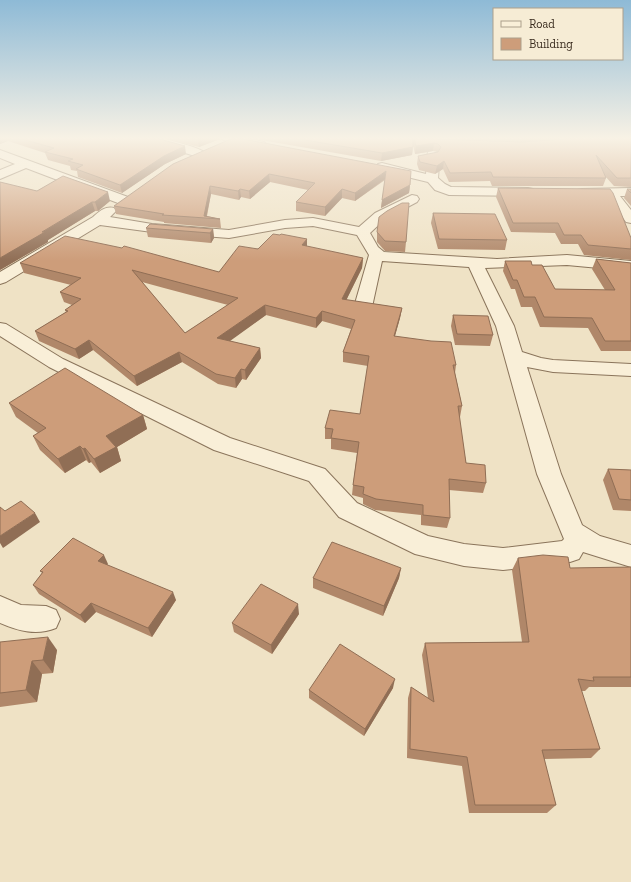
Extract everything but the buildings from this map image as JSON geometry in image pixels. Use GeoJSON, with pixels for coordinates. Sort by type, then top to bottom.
{"type":"FeatureCollection","features":[{"type":"Feature","properties":{"kind":"street"},"geometry":{"type":"LineString","coordinates":[[66,179],[123,200]]}},
{"type":"Feature","properties":{"kind":"street"},"geometry":{"type":"LineString","coordinates":[[432,179],[440,187],[449,191],[542,192]]}},
{"type":"Feature","properties":{"kind":"street"},"geometry":{"type":"LineString","coordinates":[[0,279],[98,220],[135,192]]}},
{"type":"Feature","properties":{"kind":"street"},"geometry":{"type":"LineString","coordinates":[[573,193],[631,192]]}},
{"type":"Feature","properties":{"kind":"street"},"geometry":{"type":"LineString","coordinates":[[611,193],[631,219]]}},
{"type":"Feature","properties":{"kind":"street"},"geometry":{"type":"LineString","coordinates":[[362,232],[380,216],[412,199]]}},
{"type":"Feature","properties":{"kind":"street"},"geometry":{"type":"LineString","coordinates":[[98,220],[152,228],[229,234],[285,224],[313,222],[362,232]]}},
{"type":"Feature","properties":{"kind":"street"},"geometry":{"type":"LineString","coordinates":[[362,232],[376,255],[397,259],[497,264],[567,260],[595,261],[631,266]]}},
{"type":"Feature","properties":{"kind":"street"},"geometry":{"type":"LineString","coordinates":[[363,307],[376,255]]}},
{"type":"Feature","properties":{"kind":"street"},"geometry":{"type":"LineString","coordinates":[[475,263],[506,326],[549,474],[565,517],[572,531],[578,538],[591,545],[617,550],[631,556]]}},
{"type":"Feature","properties":{"kind":"street"},"geometry":{"type":"LineString","coordinates":[[0,328],[56,363],[222,444],[317,475],[348,510],[424,546],[464,555],[503,559],[570,551],[578,538]]}},
{"type":"Feature","properties":{"kind":"street"},"geometry":{"type":"LineString","coordinates":[[515,356],[538,364],[553,366],[631,370]]}},
{"type":"Feature","properties":{"kind":"street"},"geometry":{"type":"LineString","coordinates":[[0,609],[20,618],[46,619]]}}]}
